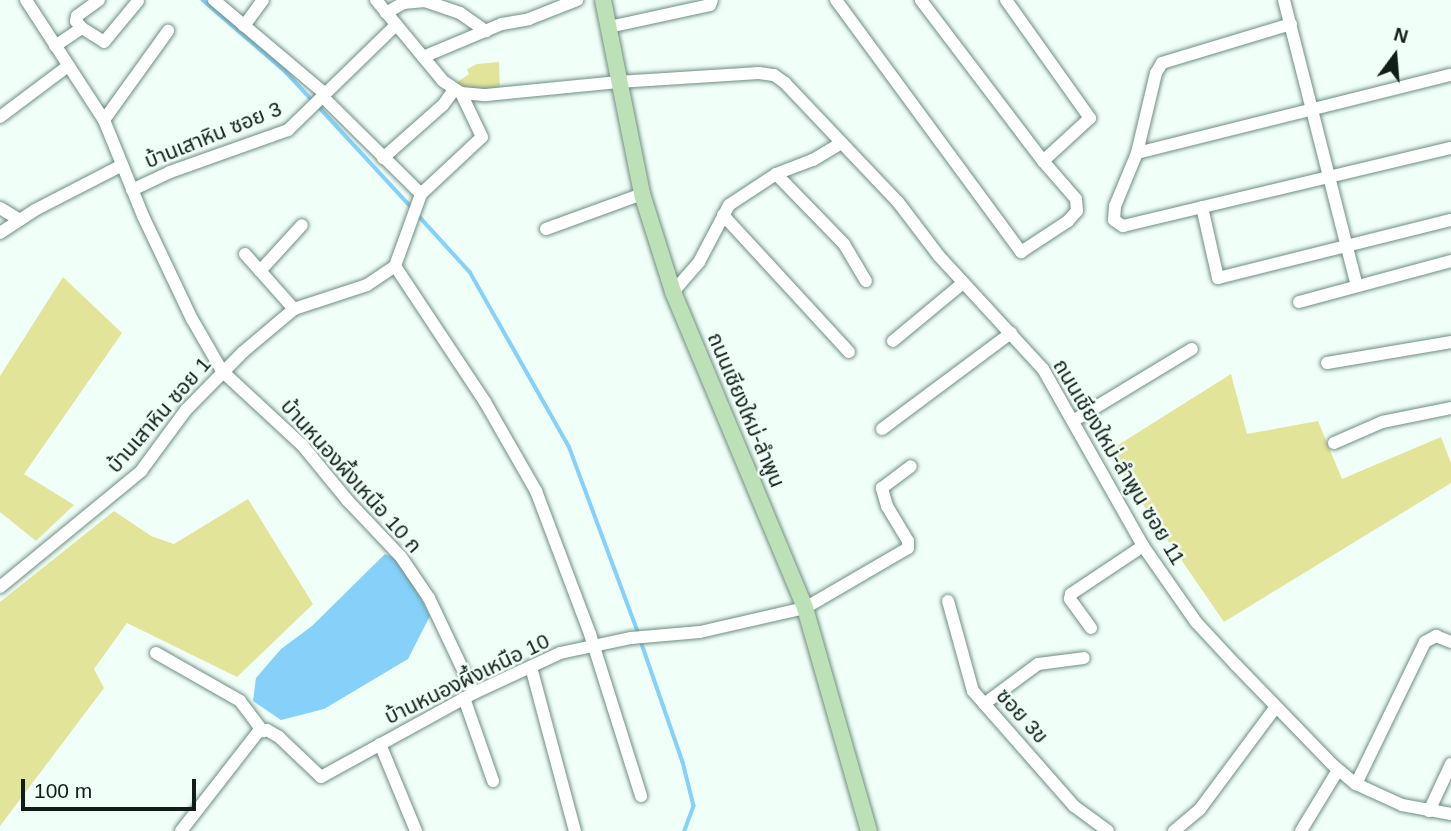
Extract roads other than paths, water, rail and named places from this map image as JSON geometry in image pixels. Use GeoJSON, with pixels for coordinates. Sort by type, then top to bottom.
{"type":"FeatureCollection","features":[{"type":"Feature","properties":{"kind":"main road","name":"ถนนเชียงใหม่-ลำพูน"},"geometry":{"type":"LineString","coordinates":[[603,0],[642,194],[673,292],[805,608],[869,831]]}},
{"type":"Feature","properties":{"kind":"street","name":"บ้านหนองผึ้งเหนือ 10 ก"},"geometry":{"type":"LineString","coordinates":[[26,0],[104,120],[132,190],[192,319],[222,372],[302,445],[348,502],[401,556],[429,598],[469,695],[493,781]]}},
{"type":"Feature","properties":{"kind":"street"},"geometry":{"type":"LineString","coordinates":[[99,0],[76,18],[82,28],[104,42],[138,1]]}},
{"type":"Feature","properties":{"kind":"street"},"geometry":{"type":"LineString","coordinates":[[214,0],[323,94],[421,194]]}},
{"type":"Feature","properties":{"kind":"street"},"geometry":{"type":"LineString","coordinates":[[244,26],[263,0]]}},
{"type":"Feature","properties":{"kind":"street"},"geometry":{"type":"LineString","coordinates":[[376,0],[423,57],[458,91],[482,137],[421,194],[396,266],[485,401],[536,491],[594,645],[641,796]]}},
{"type":"Feature","properties":{"kind":"street"},"geometry":{"type":"LineString","coordinates":[[423,57],[445,45],[502,24],[529,19],[577,0]]}},
{"type":"Feature","properties":{"kind":"street"},"geometry":{"type":"LineString","coordinates":[[837,0],[1021,252],[1068,221],[1077,211],[1076,199],[1043,161],[920,0]]}},
{"type":"Feature","properties":{"kind":"street"},"geometry":{"type":"LineString","coordinates":[[1006,0],[1090,118],[1043,161]]}},
{"type":"Feature","properties":{"kind":"street"},"geometry":{"type":"LineString","coordinates":[[1284,0],[1357,286]]}},
{"type":"Feature","properties":{"kind":"street"},"geometry":{"type":"LineString","coordinates":[[386,13],[403,3],[425,1],[460,13],[486,31]]}},
{"type":"Feature","properties":{"kind":"street"},"geometry":{"type":"LineString","coordinates":[[608,27],[711,3]]}},
{"type":"Feature","properties":{"kind":"street"},"geometry":{"type":"LineString","coordinates":[[1292,24],[1162,63],[1156,74],[1137,153],[1115,206],[1114,220],[1122,226],[1451,148]]}},
{"type":"Feature","properties":{"kind":"street","name":"บ้านเสาหิน ซอย 3"},"geometry":{"type":"LineString","coordinates":[[132,190],[170,172],[288,130],[396,25]]}},
{"type":"Feature","properties":{"kind":"street"},"geometry":{"type":"LineString","coordinates":[[55,46],[82,28]]}},
{"type":"Feature","properties":{"kind":"street"},"geometry":{"type":"LineString","coordinates":[[104,120],[168,31]]}},
{"type":"Feature","properties":{"kind":"street"},"geometry":{"type":"LineString","coordinates":[[0,117],[68,66]]}},
{"type":"Feature","properties":{"kind":"street","name":"ถนนเชียงใหม่-ลำพูน ซอย 11"},"geometry":{"type":"LineString","coordinates":[[458,91],[486,95],[618,82],[759,73],[774,75],[898,202],[963,283],[1043,369],[1143,546],[1196,622],[1275,708],[1338,770],[1356,784],[1402,805],[1451,814]]}},
{"type":"Feature","properties":{"kind":"street"},"geometry":{"type":"LineString","coordinates":[[1137,153],[1451,75]]}},
{"type":"Feature","properties":{"kind":"street"},"geometry":{"type":"LineString","coordinates":[[383,158],[458,91]]}},
{"type":"Feature","properties":{"kind":"street"},"geometry":{"type":"LineString","coordinates":[[673,292],[699,262],[729,205],[776,174],[813,160],[841,143]]}},
{"type":"Feature","properties":{"kind":"street"},"geometry":{"type":"LineString","coordinates":[[0,233],[122,165]]}},
{"type":"Feature","properties":{"kind":"street"},"geometry":{"type":"LineString","coordinates":[[776,174],[844,244],[866,281]]}},
{"type":"Feature","properties":{"kind":"street"},"geometry":{"type":"LineString","coordinates":[[546,229],[642,194]]}},
{"type":"Feature","properties":{"kind":"street"},"geometry":{"type":"LineString","coordinates":[[1202,207],[1218,278],[1451,220]]}},
{"type":"Feature","properties":{"kind":"street"},"geometry":{"type":"LineString","coordinates":[[0,208],[20,220]]}},
{"type":"Feature","properties":{"kind":"street"},"geometry":{"type":"LineString","coordinates":[[723,215],[849,352]]}},
{"type":"Feature","properties":{"kind":"street"},"geometry":{"type":"LineString","coordinates":[[260,271],[302,225]]}},
{"type":"Feature","properties":{"kind":"street"},"geometry":{"type":"LineString","coordinates":[[245,254],[294,309]]}},
{"type":"Feature","properties":{"kind":"street"},"geometry":{"type":"LineString","coordinates":[[1300,302],[1451,261]]}},
{"type":"Feature","properties":{"kind":"street","name":"บ้านเสาหิน ซอย 1"},"geometry":{"type":"LineString","coordinates":[[0,587],[141,471],[186,410],[222,372],[294,309],[367,285],[396,266]]}},
{"type":"Feature","properties":{"kind":"street"},"geometry":{"type":"LineString","coordinates":[[893,341],[963,283]]}},
{"type":"Feature","properties":{"kind":"street"},"geometry":{"type":"LineString","coordinates":[[882,429],[1011,332]]}},
{"type":"Feature","properties":{"kind":"street"},"geometry":{"type":"LineString","coordinates":[[1327,363],[1451,342]]}},
{"type":"Feature","properties":{"kind":"street"},"geometry":{"type":"LineString","coordinates":[[1073,421],[1192,349]]}},
{"type":"Feature","properties":{"kind":"street"},"geometry":{"type":"LineString","coordinates":[[1334,443],[1382,422],[1451,408]]}},
{"type":"Feature","properties":{"kind":"street","name":"บ้านหนองผึ้งเหนือ 10"},"geometry":{"type":"LineString","coordinates":[[262,731],[279,737],[320,777],[469,695],[560,653],[631,638],[700,632],[805,608],[908,548],[908,541],[887,506],[882,488],[911,466]]}},
{"type":"Feature","properties":{"kind":"street"},"geometry":{"type":"LineString","coordinates":[[1091,628],[1070,599],[1071,594],[1143,546]]}},
{"type":"Feature","properties":{"kind":"street","name":"ซอย 3ข"},"geometry":{"type":"LineString","coordinates":[[948,601],[973,691],[1074,806],[1108,831]]}},
{"type":"Feature","properties":{"kind":"street"},"geometry":{"type":"LineString","coordinates":[[1356,784],[1426,642],[1436,636],[1451,642]]}},
{"type":"Feature","properties":{"kind":"street"},"geometry":{"type":"LineString","coordinates":[[156,653],[240,701],[262,731],[247,743],[181,831]]}},
{"type":"Feature","properties":{"kind":"street"},"geometry":{"type":"LineString","coordinates":[[984,704],[1044,661],[1084,658]]}},
{"type":"Feature","properties":{"kind":"street"},"geometry":{"type":"LineString","coordinates":[[531,667],[575,831]]}},
{"type":"Feature","properties":{"kind":"street"},"geometry":{"type":"LineString","coordinates":[[1174,831],[1200,809],[1275,708]]}},
{"type":"Feature","properties":{"kind":"street"},"geometry":{"type":"LineString","coordinates":[[380,744],[416,831]]}},
{"type":"Feature","properties":{"kind":"street"},"geometry":{"type":"LineString","coordinates":[[1429,811],[1451,764]]}},
{"type":"Feature","properties":{"kind":"street"},"geometry":{"type":"LineString","coordinates":[[1301,831],[1338,770]]}},
{"type":"Feature","properties":{"kind":"water"},"geometry":{"type":"Polygon","coordinates":[[[385,554],[401,561],[430,616],[408,659],[324,709],[281,720],[253,701],[256,678],[281,649],[312,626],[385,554]]]}},
{"type":"Feature","properties":{"kind":"waterway"},"geometry":{"type":"LineString","coordinates":[[203,0],[286,72],[312,100]]}},
{"type":"Feature","properties":{"kind":"waterway"},"geometry":{"type":"LineString","coordinates":[[318,106],[412,208]]}},
{"type":"Feature","properties":{"kind":"waterway"},"geometry":{"type":"LineString","coordinates":[[417,214],[470,272],[569,446],[639,634]]}},
{"type":"Feature","properties":{"kind":"waterway"},"geometry":{"type":"LineString","coordinates":[[641,641],[683,762],[694,806],[685,831]]}}]}
